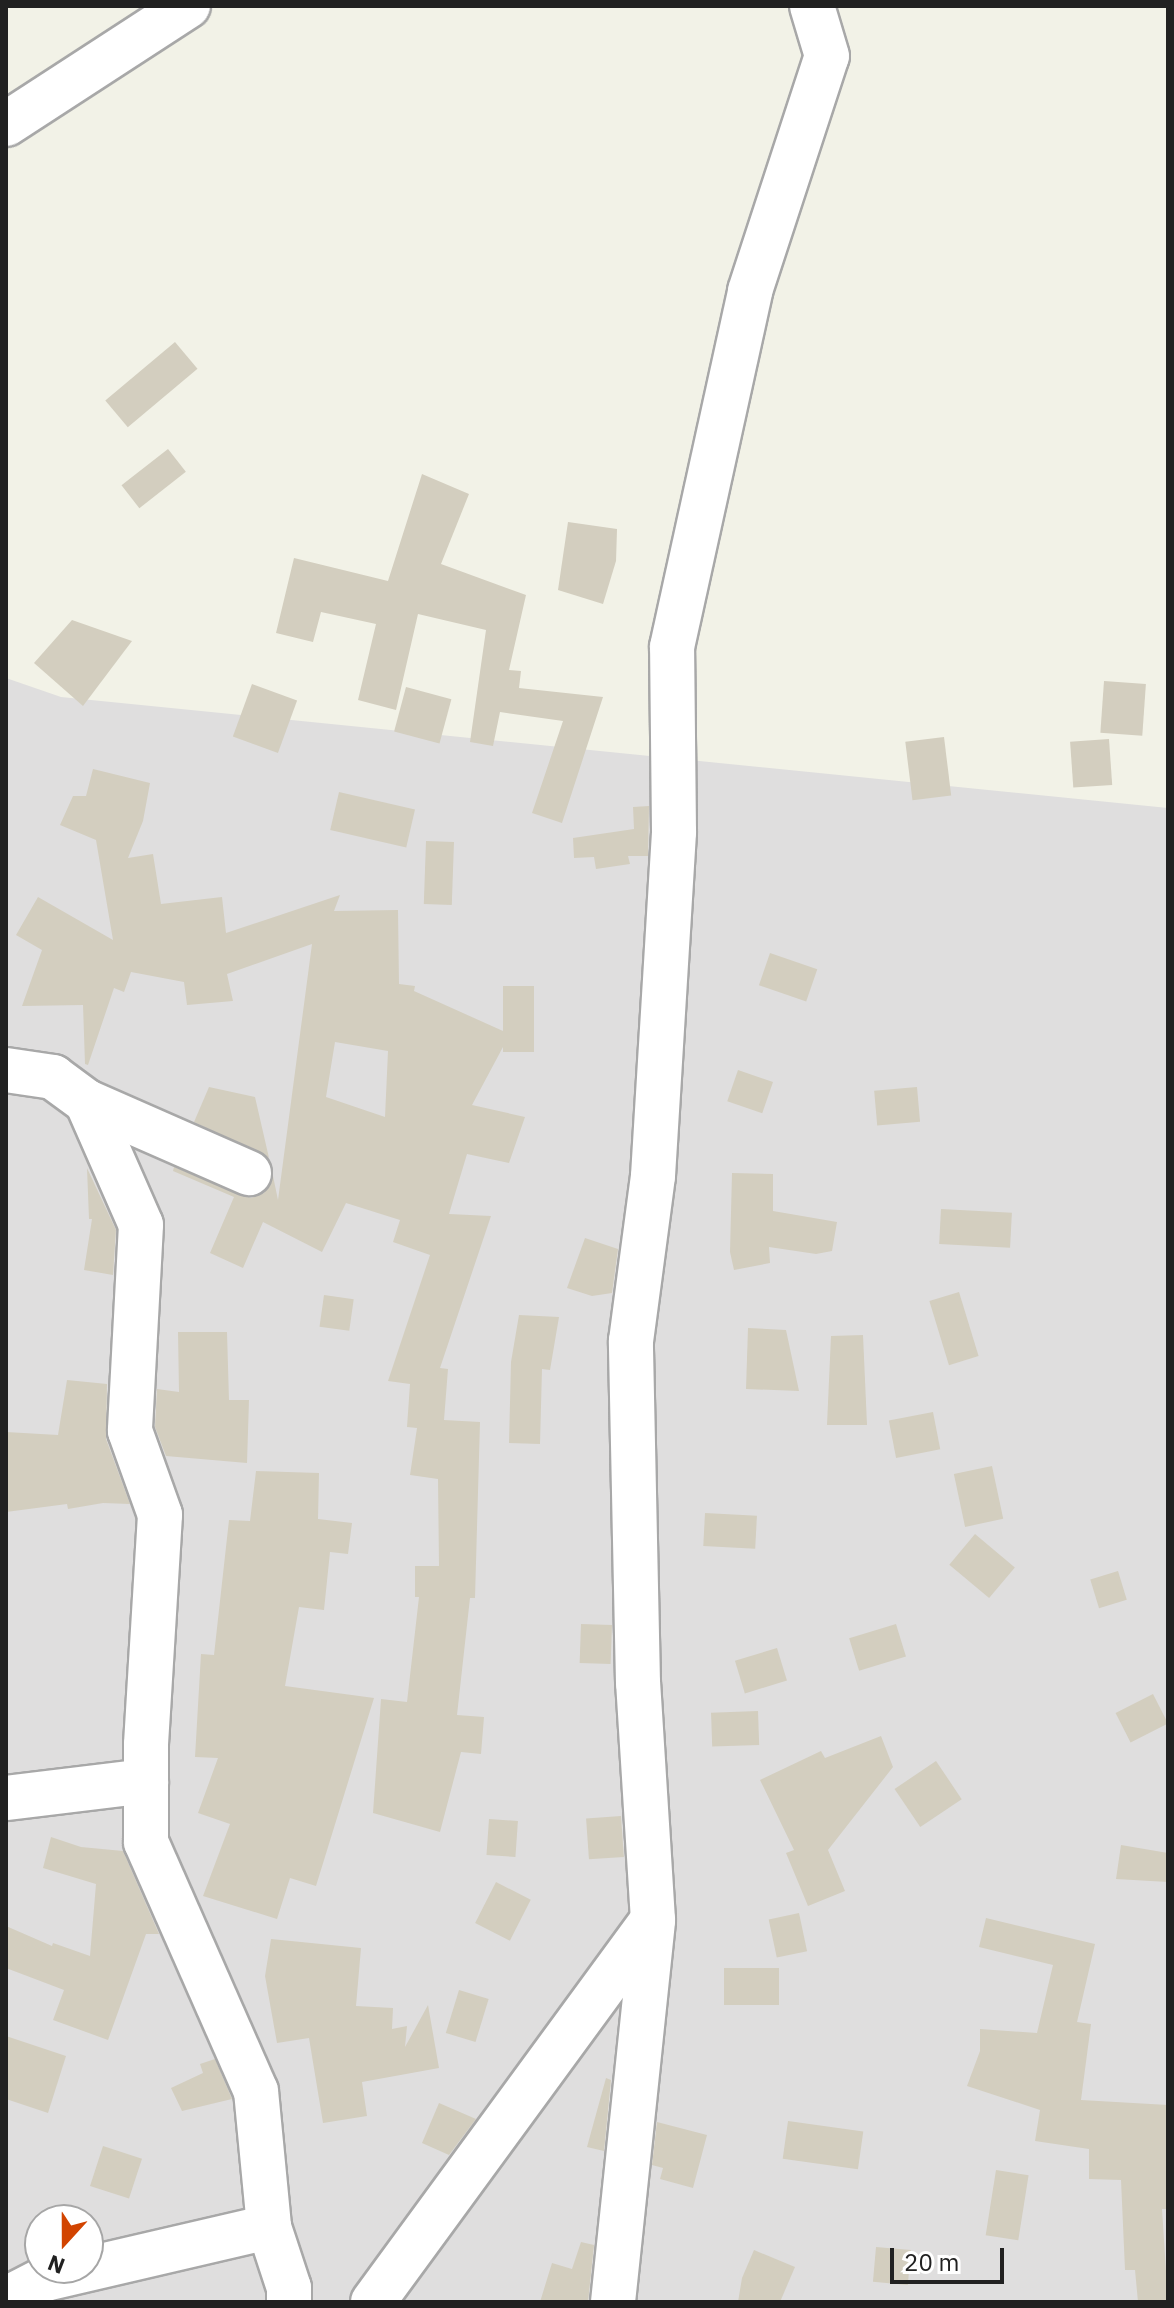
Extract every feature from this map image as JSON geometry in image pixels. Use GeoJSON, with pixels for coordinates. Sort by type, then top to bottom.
{"type":"FeatureCollection","features":[{"type":"Feature","properties":{"kind":"street"},"geometry":{"type":"LineString","coordinates":[[6,124],[188,6]]}},
{"type":"Feature","properties":{"kind":"street"},"geometry":{"type":"LineString","coordinates":[[613,2302],[653,1920],[638,1683],[631,1341],[653,1176],[671,879],[672,647],[750,291],[827,56],[812,6]]}},
{"type":"Feature","properties":{"kind":"street"},"geometry":{"type":"LineString","coordinates":[[6,1070],[53,1077],[87,1102],[249,1173]]}},
{"type":"Feature","properties":{"kind":"street"},"geometry":{"type":"LineString","coordinates":[[87,1102],[141,1225],[130,1431],[160,1515],[146,1781],[146,1842],[256,2091],[269,2227],[289,2288],[289,2302]]}},
{"type":"Feature","properties":{"kind":"street"},"geometry":{"type":"LineString","coordinates":[[6,1798],[146,1781]]}},
{"type":"Feature","properties":{"kind":"street"},"geometry":{"type":"LineString","coordinates":[[373,2302],[653,1920]]}},
{"type":"Feature","properties":{"kind":"street"},"geometry":{"type":"LineString","coordinates":[[6,2299],[45,2279],[269,2227]]}},
{"type":"Feature","properties":{"kind":"shaded area"},"geometry":{"type":"Polygon","coordinates":[[[6,678],[61,697],[1168,808],[1168,2302],[6,2302],[6,678]]]}},
{"type":"Feature","properties":{"kind":"building"},"geometry":{"type":"Polygon","coordinates":[[[175,342],[197,369],[128,427],[105,400],[175,342]]]}},
{"type":"Feature","properties":{"kind":"building"},"geometry":{"type":"Polygon","coordinates":[[[168,449],[186,472],[139,508],[122,485],[168,449]]]}},
{"type":"Feature","properties":{"kind":"building"},"geometry":{"type":"Polygon","coordinates":[[[422,474],[469,494],[441,564],[526,595],[509,670],[521,671],[519,688],[603,697],[562,823],[532,813],[563,721],[500,712],[493,746],[470,742],[486,630],[418,614],[396,710],[358,700],[376,624],[321,612],[313,642],[276,633],[294,558],[388,581],[422,474]]]}},
{"type":"Feature","properties":{"kind":"building"},"geometry":{"type":"Polygon","coordinates":[[[568,522],[617,529],[616,561],[603,604],[558,590],[568,522]]]}},
{"type":"Feature","properties":{"kind":"building"},"geometry":{"type":"Polygon","coordinates":[[[72,620],[132,641],[83,706],[34,663],[72,620]]]}},
{"type":"Feature","properties":{"kind":"building"},"geometry":{"type":"Polygon","coordinates":[[[1104,681],[1146,684],[1142,736],[1100,733],[1104,681]]]}},
{"type":"Feature","properties":{"kind":"building"},"geometry":{"type":"Polygon","coordinates":[[[252,684],[297,700],[278,753],[233,737],[252,684]]]}},
{"type":"Feature","properties":{"kind":"building"},"geometry":{"type":"Polygon","coordinates":[[[406,687],[451,699],[439,744],[394,731],[406,687]]]}},
{"type":"Feature","properties":{"kind":"building"},"geometry":{"type":"Polygon","coordinates":[[[944,737],[951,796],[912,800],[905,742],[944,737]]]}},
{"type":"Feature","properties":{"kind":"building"},"geometry":{"type":"Polygon","coordinates":[[[1109,739],[1112,785],[1073,788],[1070,742],[1109,739]]]}},
{"type":"Feature","properties":{"kind":"building"},"geometry":{"type":"Polygon","coordinates":[[[93,769],[150,783],[143,821],[128,858],[153,854],[161,904],[222,897],[226,933],[340,895],[334,911],[398,910],[399,984],[415,986],[414,991],[503,1031],[503,986],[534,986],[534,1052],[503,1052],[503,1047],[472,1105],[525,1117],[509,1163],[467,1154],[449,1214],[491,1216],[440,1368],[448,1369],[444,1420],[480,1422],[475,1598],[470,1598],[457,1715],[484,1717],[481,1754],[461,1752],[440,1832],[373,1813],[381,1699],[407,1702],[419,1597],[415,1597],[415,1566],[439,1566],[438,1479],[410,1475],[417,1428],[407,1427],[410,1384],[388,1381],[430,1255],[393,1242],[400,1220],[346,1203],[322,1252],[263,1222],[243,1268],[210,1253],[234,1197],[173,1171],[174,1167],[251,1198],[264,1193],[273,1176],[278,1200],[312,944],[227,974],[233,1001],[187,1005],[184,982],[131,972],[124,992],[114,988],[88,1065],[85,1064],[83,1005],[22,1006],[42,950],[16,935],[38,897],[113,940],[96,840],[60,825],[73,796],[86,796],[93,769]],[[335,1042],[326,1097],[385,1117],[388,1051],[335,1042]]]}},
{"type":"Feature","properties":{"kind":"building"},"geometry":{"type":"Polygon","coordinates":[[[339,792],[415,810],[406,848],[330,830],[339,792]]]}},
{"type":"Feature","properties":{"kind":"building"},"geometry":{"type":"Polygon","coordinates":[[[649,806],[648,856],[628,856],[630,864],[596,869],[594,857],[574,858],[573,838],[634,829],[633,807],[649,806]]]}},
{"type":"Feature","properties":{"kind":"building"},"geometry":{"type":"Polygon","coordinates":[[[426,841],[454,842],[452,905],[424,904],[426,841]]]}},
{"type":"Feature","properties":{"kind":"building"},"geometry":{"type":"Polygon","coordinates":[[[770,953],[817,969],[806,1001],[759,985],[770,953]]]}},
{"type":"Feature","properties":{"kind":"building"},"geometry":{"type":"Polygon","coordinates":[[[738,1070],[773,1082],[762,1113],[727,1101],[738,1070]]]}},
{"type":"Feature","properties":{"kind":"building"},"geometry":{"type":"Polygon","coordinates":[[[209,1087],[255,1097],[269,1158],[194,1122],[209,1087]]]}},
{"type":"Feature","properties":{"kind":"building"},"geometry":{"type":"Polygon","coordinates":[[[917,1087],[920,1122],[877,1126],[874,1091],[917,1087]]]}},
{"type":"Feature","properties":{"kind":"building"},"geometry":{"type":"Polygon","coordinates":[[[87,1168],[116,1230],[113,1275],[84,1270],[92,1219],[89,1219],[87,1168]]]}},
{"type":"Feature","properties":{"kind":"building"},"geometry":{"type":"Polygon","coordinates":[[[732,1173],[773,1174],[773,1211],[837,1222],[832,1251],[816,1254],[769,1247],[770,1263],[734,1270],[730,1252],[732,1173]]]}},
{"type":"Feature","properties":{"kind":"building"},"geometry":{"type":"Polygon","coordinates":[[[941,1209],[1012,1213],[1010,1248],[939,1244],[941,1209]]]}},
{"type":"Feature","properties":{"kind":"building"},"geometry":{"type":"Polygon","coordinates":[[[585,1238],[618,1249],[612,1293],[592,1296],[567,1288],[585,1238]]]}},
{"type":"Feature","properties":{"kind":"building"},"geometry":{"type":"Polygon","coordinates":[[[959,1292],[979,1356],[949,1365],[929,1301],[959,1292]]]}},
{"type":"Feature","properties":{"kind":"building"},"geometry":{"type":"Polygon","coordinates":[[[324,1295],[354,1299],[349,1331],[320,1327],[324,1295]]]}},
{"type":"Feature","properties":{"kind":"building"},"geometry":{"type":"Polygon","coordinates":[[[519,1315],[559,1317],[550,1370],[542,1369],[540,1444],[509,1443],[511,1362],[519,1315]]]}},
{"type":"Feature","properties":{"kind":"building"},"geometry":{"type":"Polygon","coordinates":[[[748,1328],[786,1330],[799,1391],[746,1389],[748,1328]]]}},
{"type":"Feature","properties":{"kind":"building"},"geometry":{"type":"Polygon","coordinates":[[[178,1332],[227,1332],[229,1400],[249,1400],[247,1463],[166,1456],[155,1427],[157,1389],[179,1392],[178,1332]]]}},
{"type":"Feature","properties":{"kind":"building"},"geometry":{"type":"Polygon","coordinates":[[[863,1335],[867,1425],[827,1425],[831,1336],[863,1335]]]}},
{"type":"Feature","properties":{"kind":"building"},"geometry":{"type":"Polygon","coordinates":[[[67,1380],[107,1384],[106,1439],[130,1504],[103,1503],[68,1509],[67,1504],[6,1512],[6,1432],[58,1435],[67,1380]]]}},
{"type":"Feature","properties":{"kind":"building"},"geometry":{"type":"Polygon","coordinates":[[[933,1412],[940,1449],[896,1458],[889,1421],[933,1412]]]}},
{"type":"Feature","properties":{"kind":"building"},"geometry":{"type":"Polygon","coordinates":[[[992,1466],[1003,1519],[965,1527],[954,1474],[992,1466]]]}},
{"type":"Feature","properties":{"kind":"building"},"geometry":{"type":"Polygon","coordinates":[[[256,1471],[319,1473],[318,1519],[352,1523],[348,1554],[330,1552],[324,1610],[299,1607],[285,1686],[374,1698],[316,1886],[290,1878],[277,1919],[203,1896],[230,1824],[198,1813],[218,1758],[195,1757],[201,1654],[214,1655],[229,1520],[250,1521],[256,1471]]]}},
{"type":"Feature","properties":{"kind":"building"},"geometry":{"type":"Polygon","coordinates":[[[705,1513],[757,1516],[755,1549],[703,1546],[705,1513]]]}},
{"type":"Feature","properties":{"kind":"building"},"geometry":{"type":"Polygon","coordinates":[[[975,1534],[1015,1567],[989,1598],[949,1565],[975,1534]]]}},
{"type":"Feature","properties":{"kind":"building"},"geometry":{"type":"Polygon","coordinates":[[[1118,1571],[1127,1600],[1099,1608],[1090,1579],[1118,1571]]]}},
{"type":"Feature","properties":{"kind":"building"},"geometry":{"type":"Polygon","coordinates":[[[581,1624],[612,1625],[611,1664],[580,1663],[581,1624]]]}},
{"type":"Feature","properties":{"kind":"building"},"geometry":{"type":"Polygon","coordinates":[[[896,1624],[906,1657],[859,1671],[849,1638],[896,1624]]]}},
{"type":"Feature","properties":{"kind":"building"},"geometry":{"type":"Polygon","coordinates":[[[777,1648],[787,1681],[745,1693],[735,1661],[777,1648]]]}},
{"type":"Feature","properties":{"kind":"building"},"geometry":{"type":"Polygon","coordinates":[[[1153,1694],[1168,1723],[1131,1742],[1116,1713],[1153,1694]]]}},
{"type":"Feature","properties":{"kind":"building"},"geometry":{"type":"Polygon","coordinates":[[[758,1711],[759,1745],[712,1747],[711,1713],[758,1711]]]}},
{"type":"Feature","properties":{"kind":"building"},"geometry":{"type":"Polygon","coordinates":[[[881,1736],[893,1767],[828,1850],[845,1891],[808,1906],[786,1853],[794,1850],[760,1780],[821,1751],[825,1758],[881,1736]]]}},
{"type":"Feature","properties":{"kind":"building"},"geometry":{"type":"Polygon","coordinates":[[[936,1761],[962,1799],[920,1827],[895,1789],[936,1761]]]}},
{"type":"Feature","properties":{"kind":"building"},"geometry":{"type":"Polygon","coordinates":[[[621,1816],[624,1857],[589,1859],[586,1818],[621,1816]]]}},
{"type":"Feature","properties":{"kind":"building"},"geometry":{"type":"Polygon","coordinates":[[[489,1819],[518,1821],[515,1857],[486,1855],[489,1819]]]}},
{"type":"Feature","properties":{"kind":"building"},"geometry":{"type":"Polygon","coordinates":[[[51,1837],[81,1847],[123,1851],[159,1934],[146,1934],[108,2040],[53,2020],[64,1990],[6,1968],[6,1926],[52,1946],[53,1943],[90,1956],[96,1884],[43,1868],[51,1837]]]}},
{"type":"Feature","properties":{"kind":"building"},"geometry":{"type":"Polygon","coordinates":[[[1121,1845],[1168,1853],[1168,1882],[1116,1879],[1121,1845]]]}},
{"type":"Feature","properties":{"kind":"building"},"geometry":{"type":"Polygon","coordinates":[[[496,1882],[531,1900],[510,1941],[475,1923],[496,1882]]]}},
{"type":"Feature","properties":{"kind":"building"},"geometry":{"type":"Polygon","coordinates":[[[799,1913],[807,1951],[777,1958],[769,1919],[799,1913]]]}},
{"type":"Feature","properties":{"kind":"building"},"geometry":{"type":"Polygon","coordinates":[[[986,1918],[1095,1944],[1077,2022],[1091,2024],[1081,2100],[1168,2105],[1168,2209],[1162,2209],[1168,2302],[1138,2302],[1135,2270],[1125,2270],[1121,2180],[1089,2179],[1089,2149],[1035,2141],[1040,2110],[967,2086],[980,2051],[980,2029],[1037,2033],[1053,1965],[979,1947],[986,1918]]]}},
{"type":"Feature","properties":{"kind":"building"},"geometry":{"type":"Polygon","coordinates":[[[271,1939],[361,1948],[356,2006],[393,2008],[392,2029],[407,2026],[405,2047],[428,2005],[439,2068],[362,2082],[367,2116],[323,2123],[309,2038],[277,2043],[265,1976],[271,1939]]]}},
{"type":"Feature","properties":{"kind":"building"},"geometry":{"type":"Polygon","coordinates":[[[724,1968],[779,1968],[779,2005],[724,2005],[724,1968]]]}},
{"type":"Feature","properties":{"kind":"building"},"geometry":{"type":"Polygon","coordinates":[[[459,1990],[489,1999],[475,2042],[446,2033],[459,1990]]]}},
{"type":"Feature","properties":{"kind":"building"},"geometry":{"type":"Polygon","coordinates":[[[6,2036],[66,2056],[48,2113],[6,2099],[6,2036]]]}},
{"type":"Feature","properties":{"kind":"building"},"geometry":{"type":"Polygon","coordinates":[[[215,2059],[232,2099],[182,2111],[171,2088],[203,2073],[200,2064],[215,2059]]]}},
{"type":"Feature","properties":{"kind":"building"},"geometry":{"type":"Polygon","coordinates":[[[606,2078],[611,2080],[604,2151],[587,2147],[606,2078]]]}},
{"type":"Feature","properties":{"kind":"building"},"geometry":{"type":"Polygon","coordinates":[[[439,2103],[476,2119],[449,2155],[422,2143],[439,2103]]]}},
{"type":"Feature","properties":{"kind":"building"},"geometry":{"type":"Polygon","coordinates":[[[788,2121],[863,2132],[858,2169],[783,2159],[788,2121]]]}},
{"type":"Feature","properties":{"kind":"building"},"geometry":{"type":"Polygon","coordinates":[[[657,2122],[707,2135],[693,2188],[660,2179],[663,2168],[652,2165],[657,2122]]]}},
{"type":"Feature","properties":{"kind":"building"},"geometry":{"type":"Polygon","coordinates":[[[103,2146],[142,2159],[129,2199],[90,2186],[103,2146]]]}},
{"type":"Feature","properties":{"kind":"building"},"geometry":{"type":"Polygon","coordinates":[[[996,2170],[1029,2175],[1018,2240],[986,2235],[996,2170]]]}},
{"type":"Feature","properties":{"kind":"building"},"geometry":{"type":"Polygon","coordinates":[[[581,2242],[594,2245],[588,2302],[540,2302],[552,2263],[572,2269],[581,2242]]]}},
{"type":"Feature","properties":{"kind":"building"},"geometry":{"type":"Polygon","coordinates":[[[876,2247],[911,2250],[908,2285],[873,2282],[876,2247]]]}},
{"type":"Feature","properties":{"kind":"building"},"geometry":{"type":"Polygon","coordinates":[[[754,2250],[795,2267],[780,2302],[738,2302],[742,2278],[754,2250]]]}}]}
